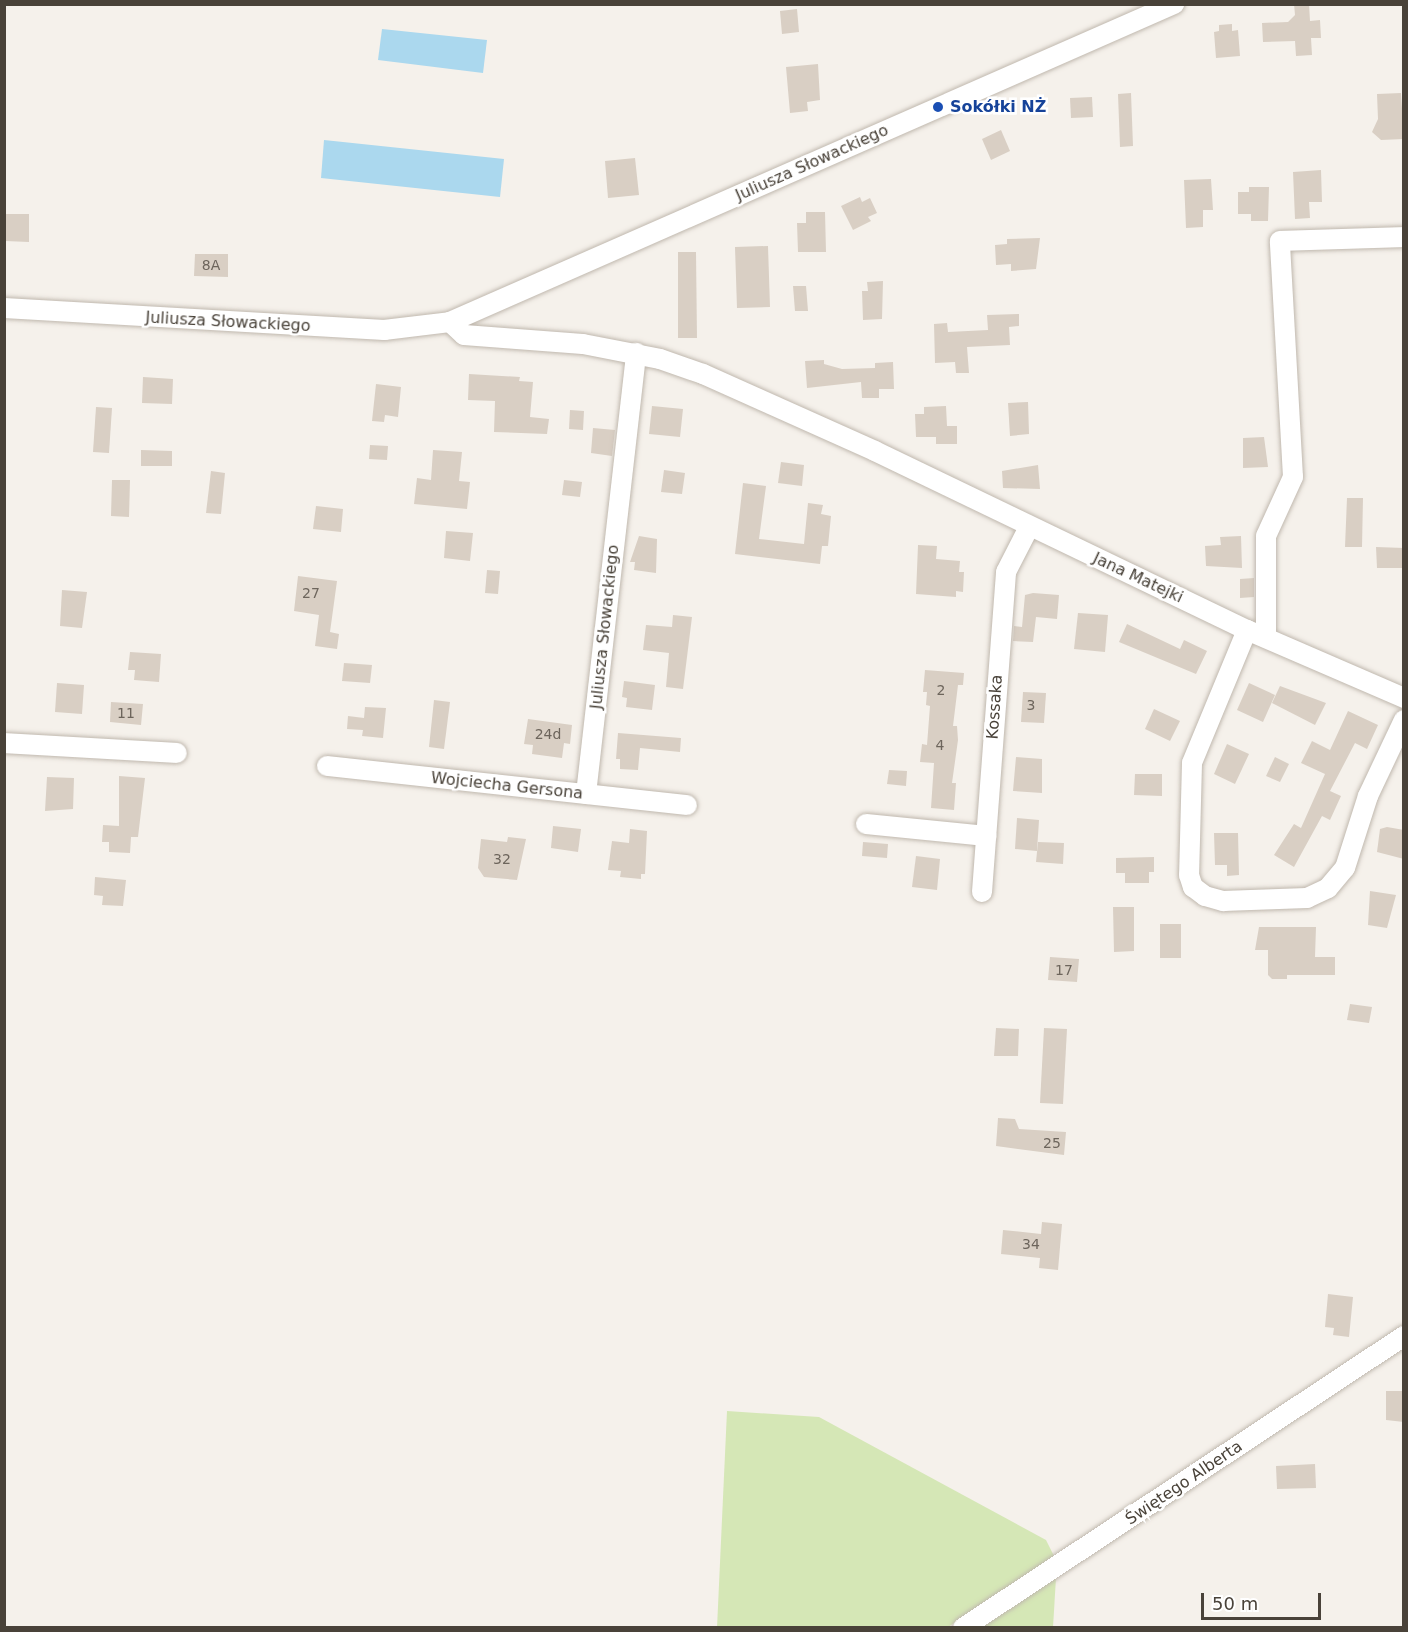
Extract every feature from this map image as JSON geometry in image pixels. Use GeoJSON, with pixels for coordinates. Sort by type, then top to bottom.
{"type":"FeatureCollection","features":[{"type":"Feature","properties":{"kind":"street","name":"Juliusza Słowackiego"},"geometry":{"type":"LineString","coordinates":[[4,308],[384,330],[450,322],[1174,4]]}},
{"type":"Feature","properties":{"kind":"street"},"geometry":{"type":"LineString","coordinates":[[1266,638],[1266,536],[1293,477],[1280,240],[1404,237]]}},
{"type":"Feature","properties":{"kind":"street"},"geometry":{"type":"LineString","coordinates":[[450,322],[464,335],[583,344],[636,353]]}},
{"type":"Feature","properties":{"kind":"street","name":"Juliusza Słowackiego"},"geometry":{"type":"LineString","coordinates":[[586,794],[636,353]]}},
{"type":"Feature","properties":{"kind":"street","name":"Jana Matejki"},"geometry":{"type":"LineString","coordinates":[[636,353],[703,374],[875,451],[1247,630],[1404,698]]}},
{"type":"Feature","properties":{"kind":"street","name":"Kossaka"},"geometry":{"type":"LineString","coordinates":[[982,892],[1006,572],[1029,527]]}},
{"type":"Feature","properties":{"kind":"street"},"geometry":{"type":"LineString","coordinates":[[1247,630],[1192,764],[1188,875],[1193,887],[1205,896],[1223,901],[1307,898],[1328,888],[1345,868],[1368,796],[1404,720]]}},
{"type":"Feature","properties":{"kind":"street"},"geometry":{"type":"LineString","coordinates":[[4,743],[177,753]]}},
{"type":"Feature","properties":{"kind":"street","name":"Wojciecha Gersona"},"geometry":{"type":"LineString","coordinates":[[327,766],[687,805]]}},
{"type":"Feature","properties":{"kind":"street"},"geometry":{"type":"LineString","coordinates":[[866,824],[986,836]]}},
{"type":"Feature","properties":{"kind":"street","name":"Świętego Alberta"},"geometry":{"type":"LineString","coordinates":[[963,1628],[1404,1336]]}},
{"type":"Feature","properties":{"kind":"green space"},"geometry":{"type":"Polygon","coordinates":[[[727,1411],[819,1417],[1046,1540],[1055,1558],[948,1627],[717,1628],[727,1411]]]}},
{"type":"Feature","properties":{"kind":"green space"},"geometry":{"type":"Polygon","coordinates":[[[1056,1578],[1053,1627],[983,1627],[1056,1578]]]}},
{"type":"Feature","properties":{"kind":"water"},"geometry":{"type":"Polygon","coordinates":[[[382,29],[487,40],[483,73],[378,60],[382,29]]]}},
{"type":"Feature","properties":{"kind":"water"},"geometry":{"type":"Polygon","coordinates":[[[324,140],[504,159],[500,197],[321,178],[324,140]]]}},
{"type":"Feature","properties":{"kind":"building"},"geometry":{"type":"Polygon","coordinates":[[[1294,4],[1309,4],[1310,21],[1320,20],[1321,38],[1311,38],[1312,55],[1296,56],[1295,41],[1263,42],[1262,23],[1288,22],[1295,15],[1294,4]]]}},
{"type":"Feature","properties":{"kind":"building"},"geometry":{"type":"Polygon","coordinates":[[[797,9],[799,32],[782,34],[780,11],[797,9]]]}},
{"type":"Feature","properties":{"kind":"building"},"geometry":{"type":"Polygon","coordinates":[[[1232,24],[1232,31],[1238,30],[1240,56],[1216,58],[1214,32],[1219,31],[1219,25],[1232,24]]]}},
{"type":"Feature","properties":{"kind":"building"},"geometry":{"type":"Polygon","coordinates":[[[818,64],[820,100],[807,102],[808,111],[790,113],[786,67],[818,64]]]}},
{"type":"Feature","properties":{"kind":"building"},"geometry":{"type":"Polygon","coordinates":[[[1131,93],[1133,146],[1120,147],[1118,94],[1131,93]]]}},
{"type":"Feature","properties":{"kind":"building"},"geometry":{"type":"Polygon","coordinates":[[[1401,93],[1404,139],[1381,140],[1372,132],[1378,119],[1377,94],[1401,93]]]}},
{"type":"Feature","properties":{"kind":"building"},"geometry":{"type":"Polygon","coordinates":[[[1092,97],[1093,117],[1071,118],[1070,98],[1092,97]]]}},
{"type":"Feature","properties":{"kind":"building"},"geometry":{"type":"Polygon","coordinates":[[[1001,130],[1010,151],[991,160],[982,139],[1001,130]]]}},
{"type":"Feature","properties":{"kind":"building"},"geometry":{"type":"Polygon","coordinates":[[[635,158],[639,195],[608,198],[605,161],[635,158]]]}},
{"type":"Feature","properties":{"kind":"building"},"geometry":{"type":"Polygon","coordinates":[[[1321,170],[1322,202],[1309,202],[1310,218],[1295,219],[1293,172],[1321,170]]]}},
{"type":"Feature","properties":{"kind":"building"},"geometry":{"type":"Polygon","coordinates":[[[1211,179],[1213,210],[1203,210],[1203,227],[1186,228],[1184,180],[1211,179]]]}},
{"type":"Feature","properties":{"kind":"building"},"geometry":{"type":"Polygon","coordinates":[[[1249,187],[1269,187],[1268,221],[1251,221],[1251,214],[1238,214],[1238,192],[1249,192],[1249,187]]]}},
{"type":"Feature","properties":{"kind":"building"},"geometry":{"type":"Polygon","coordinates":[[[860,197],[862,202],[870,198],[877,213],[868,217],[871,221],[853,230],[841,206],[860,197]]]}},
{"type":"Feature","properties":{"kind":"building"},"geometry":{"type":"Polygon","coordinates":[[[806,212],[825,212],[826,252],[798,252],[797,223],[806,223],[806,212]]]}},
{"type":"Feature","properties":{"kind":"building"},"geometry":{"type":"Polygon","coordinates":[[[5,214],[29,214],[29,242],[5,241],[5,214]]]}},
{"type":"Feature","properties":{"kind":"building"},"geometry":{"type":"Polygon","coordinates":[[[1040,238],[1036,269],[1011,271],[1011,264],[996,265],[995,245],[1007,244],[1007,239],[1040,238]]]}},
{"type":"Feature","properties":{"kind":"building"},"geometry":{"type":"Polygon","coordinates":[[[768,246],[770,307],[737,308],[735,247],[768,246]]]}},
{"type":"Feature","properties":{"kind":"building"},"geometry":{"type":"Polygon","coordinates":[[[678,252],[696,252],[697,338],[678,338],[678,252]]]}},
{"type":"Feature","properties":{"kind":"building"},"geometry":{"type":"Polygon","coordinates":[[[195,254],[228,254],[228,277],[194,276],[195,254]]]}},
{"type":"Feature","properties":{"kind":"building"},"geometry":{"type":"Polygon","coordinates":[[[883,281],[882,319],[863,320],[862,291],[868,291],[867,282],[883,281]]]}},
{"type":"Feature","properties":{"kind":"building"},"geometry":{"type":"Polygon","coordinates":[[[793,286],[806,286],[808,311],[795,311],[793,286]]]}},
{"type":"Feature","properties":{"kind":"building"},"geometry":{"type":"Polygon","coordinates":[[[1019,314],[1019,326],[1009,327],[1010,345],[967,347],[969,373],[956,373],[955,362],[935,363],[934,324],[947,323],[948,332],[988,330],[987,315],[1019,314]]]}},
{"type":"Feature","properties":{"kind":"building"},"geometry":{"type":"Polygon","coordinates":[[[824,360],[824,364],[842,369],[875,368],[875,363],[893,362],[894,389],[879,389],[879,398],[862,398],[861,382],[807,388],[805,361],[824,360]]]}},
{"type":"Feature","properties":{"kind":"building"},"geometry":{"type":"Polygon","coordinates":[[[469,374],[520,377],[519,381],[533,382],[530,417],[549,419],[547,434],[494,432],[495,401],[468,400],[469,374]]]}},
{"type":"Feature","properties":{"kind":"building"},"geometry":{"type":"Polygon","coordinates":[[[143,377],[173,379],[172,404],[142,403],[143,377]]]}},
{"type":"Feature","properties":{"kind":"building"},"geometry":{"type":"Polygon","coordinates":[[[376,384],[401,387],[398,417],[385,415],[384,422],[372,421],[376,384]]]}},
{"type":"Feature","properties":{"kind":"building"},"geometry":{"type":"Polygon","coordinates":[[[1028,402],[1029,434],[1010,436],[1008,403],[1028,402]]]}},
{"type":"Feature","properties":{"kind":"building"},"geometry":{"type":"Polygon","coordinates":[[[652,406],[683,409],[680,437],[649,434],[652,406]]]}},
{"type":"Feature","properties":{"kind":"building"},"geometry":{"type":"Polygon","coordinates":[[[946,406],[947,426],[957,426],[957,444],[936,444],[936,437],[916,437],[915,414],[924,414],[924,407],[946,406]]]}},
{"type":"Feature","properties":{"kind":"building"},"geometry":{"type":"Polygon","coordinates":[[[96,407],[112,408],[109,453],[93,452],[96,407]]]}},
{"type":"Feature","properties":{"kind":"building"},"geometry":{"type":"Polygon","coordinates":[[[570,410],[584,411],[583,430],[569,429],[570,410]]]}},
{"type":"Feature","properties":{"kind":"building"},"geometry":{"type":"Polygon","coordinates":[[[593,428],[615,430],[612,456],[591,453],[593,428]]]}},
{"type":"Feature","properties":{"kind":"building"},"geometry":{"type":"Polygon","coordinates":[[[1264,437],[1268,467],[1243,468],[1243,438],[1264,437]]]}},
{"type":"Feature","properties":{"kind":"building"},"geometry":{"type":"Polygon","coordinates":[[[370,445],[388,446],[387,460],[369,459],[370,445]]]}},
{"type":"Feature","properties":{"kind":"building"},"geometry":{"type":"Polygon","coordinates":[[[141,450],[172,451],[172,466],[141,466],[141,450]]]}},
{"type":"Feature","properties":{"kind":"building"},"geometry":{"type":"Polygon","coordinates":[[[433,450],[462,452],[459,481],[470,482],[467,509],[414,504],[417,478],[431,480],[433,450]]]}},
{"type":"Feature","properties":{"kind":"building"},"geometry":{"type":"Polygon","coordinates":[[[781,462],[804,465],[802,486],[778,483],[781,462]]]}},
{"type":"Feature","properties":{"kind":"building"},"geometry":{"type":"Polygon","coordinates":[[[1038,465],[1040,489],[1003,488],[1002,471],[1038,465]]]}},
{"type":"Feature","properties":{"kind":"building"},"geometry":{"type":"Polygon","coordinates":[[[664,470],[685,473],[682,494],[661,492],[664,470]]]}},
{"type":"Feature","properties":{"kind":"building"},"geometry":{"type":"Polygon","coordinates":[[[211,471],[225,473],[221,514],[206,513],[211,471]]]}},
{"type":"Feature","properties":{"kind":"building"},"geometry":{"type":"Polygon","coordinates":[[[112,480],[130,480],[129,517],[111,516],[112,480]]]}},
{"type":"Feature","properties":{"kind":"building"},"geometry":{"type":"Polygon","coordinates":[[[564,480],[582,482],[580,497],[562,495],[564,480]]]}},
{"type":"Feature","properties":{"kind":"building"},"geometry":{"type":"Polygon","coordinates":[[[743,483],[766,486],[759,539],[804,544],[808,503],[823,505],[821,514],[831,516],[828,546],[822,546],[820,564],[735,554],[743,483]]]}},
{"type":"Feature","properties":{"kind":"building"},"geometry":{"type":"Polygon","coordinates":[[[1347,498],[1363,498],[1362,547],[1345,547],[1347,498]]]}},
{"type":"Feature","properties":{"kind":"building"},"geometry":{"type":"Polygon","coordinates":[[[316,506],[343,509],[341,532],[313,529],[316,506]]]}},
{"type":"Feature","properties":{"kind":"building"},"geometry":{"type":"Polygon","coordinates":[[[446,531],[473,533],[470,561],[444,558],[446,531]]]}},
{"type":"Feature","properties":{"kind":"building"},"geometry":{"type":"Polygon","coordinates":[[[639,536],[657,539],[656,573],[634,570],[635,562],[630,562],[639,536]]]}},
{"type":"Feature","properties":{"kind":"building"},"geometry":{"type":"Polygon","coordinates":[[[1241,536],[1242,568],[1206,566],[1205,546],[1221,545],[1220,537],[1241,536]]]}},
{"type":"Feature","properties":{"kind":"building"},"geometry":{"type":"Polygon","coordinates":[[[918,545],[937,546],[936,559],[960,561],[959,572],[964,572],[963,592],[956,591],[956,597],[916,594],[918,545]]]}},
{"type":"Feature","properties":{"kind":"building"},"geometry":{"type":"Polygon","coordinates":[[[1376,547],[1404,548],[1404,568],[1377,568],[1376,547]]]}},
{"type":"Feature","properties":{"kind":"building"},"geometry":{"type":"Polygon","coordinates":[[[487,570],[500,571],[498,594],[485,593],[487,570]]]}},
{"type":"Feature","properties":{"kind":"building"},"geometry":{"type":"Polygon","coordinates":[[[298,576],[337,581],[330,632],[339,634],[337,649],[315,646],[319,615],[294,611],[298,576]]]}},
{"type":"Feature","properties":{"kind":"building"},"geometry":{"type":"Polygon","coordinates":[[[1254,578],[1254,597],[1240,598],[1240,579],[1254,578]]]}},
{"type":"Feature","properties":{"kind":"building"},"geometry":{"type":"Polygon","coordinates":[[[62,590],[87,592],[82,628],[60,626],[62,590]]]}},
{"type":"Feature","properties":{"kind":"building"},"geometry":{"type":"Polygon","coordinates":[[[1033,593],[1059,595],[1057,619],[1036,617],[1033,642],[1013,641],[1014,626],[1022,627],[1025,595],[1033,593]]]}},
{"type":"Feature","properties":{"kind":"building"},"geometry":{"type":"Polygon","coordinates":[[[1078,613],[1108,615],[1105,652],[1074,649],[1078,613]]]}},
{"type":"Feature","properties":{"kind":"building"},"geometry":{"type":"Polygon","coordinates":[[[673,615],[692,617],[683,689],[666,687],[669,653],[643,650],[646,625],[672,627],[673,615]]]}},
{"type":"Feature","properties":{"kind":"building"},"geometry":{"type":"Polygon","coordinates":[[[1127,624],[1180,649],[1184,640],[1207,651],[1196,674],[1119,642],[1127,624]]]}},
{"type":"Feature","properties":{"kind":"building"},"geometry":{"type":"Polygon","coordinates":[[[130,652],[161,654],[159,682],[134,680],[135,670],[128,670],[130,652]]]}},
{"type":"Feature","properties":{"kind":"building"},"geometry":{"type":"Polygon","coordinates":[[[344,663],[372,665],[370,683],[342,681],[344,663]]]}},
{"type":"Feature","properties":{"kind":"building"},"geometry":{"type":"Polygon","coordinates":[[[925,670],[964,673],[963,685],[958,685],[953,726],[957,726],[958,740],[952,783],[956,783],[954,810],[931,808],[934,763],[920,762],[922,744],[927,745],[930,706],[926,705],[927,692],[923,692],[925,670]]]}},
{"type":"Feature","properties":{"kind":"building"},"geometry":{"type":"Polygon","coordinates":[[[624,681],[655,685],[652,710],[626,707],[627,698],[622,697],[624,681]]]}},
{"type":"Feature","properties":{"kind":"building"},"geometry":{"type":"Polygon","coordinates":[[[57,683],[84,685],[82,714],[55,712],[57,683]]]}},
{"type":"Feature","properties":{"kind":"building"},"geometry":{"type":"Polygon","coordinates":[[[1249,683],[1275,695],[1263,722],[1237,710],[1249,683]]]}},
{"type":"Feature","properties":{"kind":"building"},"geometry":{"type":"Polygon","coordinates":[[[1280,686],[1326,703],[1315,725],[1272,703],[1280,686]]]}},
{"type":"Feature","properties":{"kind":"building"},"geometry":{"type":"Polygon","coordinates":[[[1023,692],[1046,693],[1044,723],[1021,722],[1023,692]]]}},
{"type":"Feature","properties":{"kind":"building"},"geometry":{"type":"Polygon","coordinates":[[[434,700],[450,702],[444,749],[429,747],[434,700]]]}},
{"type":"Feature","properties":{"kind":"building"},"geometry":{"type":"Polygon","coordinates":[[[111,702],[143,704],[141,725],[110,722],[111,702]]]}},
{"type":"Feature","properties":{"kind":"building"},"geometry":{"type":"Polygon","coordinates":[[[365,707],[386,708],[383,738],[362,736],[363,730],[347,729],[348,716],[364,718],[365,707]]]}},
{"type":"Feature","properties":{"kind":"building"},"geometry":{"type":"Polygon","coordinates":[[[1154,709],[1180,721],[1170,741],[1145,729],[1154,709]]]}},
{"type":"Feature","properties":{"kind":"building"},"geometry":{"type":"Polygon","coordinates":[[[1348,711],[1378,725],[1367,749],[1355,743],[1330,791],[1341,796],[1330,820],[1322,816],[1294,867],[1274,855],[1294,824],[1301,828],[1325,774],[1301,763],[1312,741],[1330,750],[1348,711]]]}},
{"type":"Feature","properties":{"kind":"building"},"geometry":{"type":"Polygon","coordinates":[[[528,719],[572,725],[570,744],[564,743],[562,758],[532,754],[533,745],[524,744],[528,719]]]}},
{"type":"Feature","properties":{"kind":"building"},"geometry":{"type":"Polygon","coordinates":[[[618,733],[681,738],[680,752],[640,748],[638,770],[620,769],[620,759],[616,759],[618,733]]]}},
{"type":"Feature","properties":{"kind":"building"},"geometry":{"type":"Polygon","coordinates":[[[1227,744],[1249,754],[1235,784],[1214,774],[1227,744]]]}},
{"type":"Feature","properties":{"kind":"building"},"geometry":{"type":"Polygon","coordinates":[[[1016,757],[1042,759],[1042,793],[1013,791],[1016,757]]]}},
{"type":"Feature","properties":{"kind":"building"},"geometry":{"type":"Polygon","coordinates":[[[1275,757],[1289,764],[1280,782],[1266,776],[1275,757]]]}},
{"type":"Feature","properties":{"kind":"building"},"geometry":{"type":"Polygon","coordinates":[[[889,770],[907,771],[906,786],[887,784],[889,770]]]}},
{"type":"Feature","properties":{"kind":"building"},"geometry":{"type":"Polygon","coordinates":[[[1135,774],[1162,774],[1162,796],[1134,795],[1135,774]]]}},
{"type":"Feature","properties":{"kind":"building"},"geometry":{"type":"Polygon","coordinates":[[[119,776],[145,778],[138,837],[131,837],[130,853],[109,852],[109,842],[102,842],[103,825],[119,826],[119,776]]]}},
{"type":"Feature","properties":{"kind":"building"},"geometry":{"type":"Polygon","coordinates":[[[47,777],[74,778],[73,809],[45,811],[47,777]]]}},
{"type":"Feature","properties":{"kind":"building"},"geometry":{"type":"Polygon","coordinates":[[[1017,818],[1039,820],[1037,851],[1015,849],[1017,818]]]}},
{"type":"Feature","properties":{"kind":"building"},"geometry":{"type":"Polygon","coordinates":[[[553,826],[581,829],[578,852],[551,848],[553,826]]]}},
{"type":"Feature","properties":{"kind":"building"},"geometry":{"type":"Polygon","coordinates":[[[1387,827],[1404,830],[1404,859],[1377,852],[1380,829],[1387,827]]]}},
{"type":"Feature","properties":{"kind":"building"},"geometry":{"type":"Polygon","coordinates":[[[630,829],[647,831],[645,874],[641,874],[641,879],[620,877],[621,871],[608,870],[612,841],[629,843],[630,829]]]}},
{"type":"Feature","properties":{"kind":"building"},"geometry":{"type":"Polygon","coordinates":[[[1214,833],[1238,833],[1239,875],[1227,876],[1227,865],[1215,865],[1214,833]]]}},
{"type":"Feature","properties":{"kind":"building"},"geometry":{"type":"Polygon","coordinates":[[[508,837],[526,839],[517,880],[484,877],[478,868],[481,839],[507,842],[508,837]]]}},
{"type":"Feature","properties":{"kind":"building"},"geometry":{"type":"Polygon","coordinates":[[[863,842],[888,844],[887,858],[862,856],[863,842]]]}},
{"type":"Feature","properties":{"kind":"building"},"geometry":{"type":"Polygon","coordinates":[[[1038,842],[1064,843],[1063,864],[1036,862],[1038,842]]]}},
{"type":"Feature","properties":{"kind":"building"},"geometry":{"type":"Polygon","coordinates":[[[916,856],[940,859],[937,890],[912,887],[916,856]]]}},
{"type":"Feature","properties":{"kind":"building"},"geometry":{"type":"Polygon","coordinates":[[[1154,857],[1154,872],[1149,872],[1149,883],[1125,883],[1125,873],[1116,873],[1116,858],[1154,857]]]}},
{"type":"Feature","properties":{"kind":"building"},"geometry":{"type":"Polygon","coordinates":[[[95,877],[126,880],[123,906],[102,905],[103,896],[94,895],[95,877]]]}},
{"type":"Feature","properties":{"kind":"building"},"geometry":{"type":"Polygon","coordinates":[[[1370,891],[1396,895],[1387,928],[1368,925],[1370,891]]]}},
{"type":"Feature","properties":{"kind":"building"},"geometry":{"type":"Polygon","coordinates":[[[1113,907],[1134,907],[1134,951],[1114,952],[1113,907]]]}},
{"type":"Feature","properties":{"kind":"building"},"geometry":{"type":"Polygon","coordinates":[[[1160,924],[1181,924],[1181,958],[1160,958],[1160,924]]]}},
{"type":"Feature","properties":{"kind":"building"},"geometry":{"type":"Polygon","coordinates":[[[1259,927],[1316,927],[1315,957],[1335,957],[1335,975],[1287,975],[1287,979],[1272,979],[1268,975],[1268,950],[1255,950],[1259,927]]]}},
{"type":"Feature","properties":{"kind":"building"},"geometry":{"type":"Polygon","coordinates":[[[1050,957],[1079,959],[1077,982],[1048,980],[1050,957]]]}},
{"type":"Feature","properties":{"kind":"building"},"geometry":{"type":"Polygon","coordinates":[[[1350,1004],[1372,1007],[1369,1023],[1347,1020],[1350,1004]]]}},
{"type":"Feature","properties":{"kind":"building"},"geometry":{"type":"Polygon","coordinates":[[[996,1028],[1019,1029],[1018,1056],[994,1056],[996,1028]]]}},
{"type":"Feature","properties":{"kind":"building"},"geometry":{"type":"Polygon","coordinates":[[[1044,1028],[1067,1029],[1063,1104],[1040,1103],[1044,1028]]]}},
{"type":"Feature","properties":{"kind":"building"},"geometry":{"type":"Polygon","coordinates":[[[998,1118],[1015,1119],[1019,1129],[1066,1132],[1064,1155],[996,1146],[998,1118]]]}},
{"type":"Feature","properties":{"kind":"building"},"geometry":{"type":"Polygon","coordinates":[[[1042,1222],[1062,1224],[1058,1270],[1039,1268],[1040,1258],[1001,1254],[1003,1230],[1041,1234],[1042,1222]]]}},
{"type":"Feature","properties":{"kind":"building"},"geometry":{"type":"Polygon","coordinates":[[[1328,1294],[1353,1297],[1349,1337],[1333,1335],[1334,1328],[1325,1327],[1328,1294]]]}},
{"type":"Feature","properties":{"kind":"building"},"geometry":{"type":"Polygon","coordinates":[[[1386,1391],[1404,1391],[1404,1422],[1386,1420],[1386,1391]]]}},
{"type":"Feature","properties":{"kind":"building"},"geometry":{"type":"Polygon","coordinates":[[[1315,1464],[1316,1488],[1277,1489],[1276,1466],[1315,1464]]]}},
{"type":"Feature","properties":{"kind":"place","name":"Sokółki NŻ"},"geometry":{"type":"Point","coordinates":[938,107]}}]}
